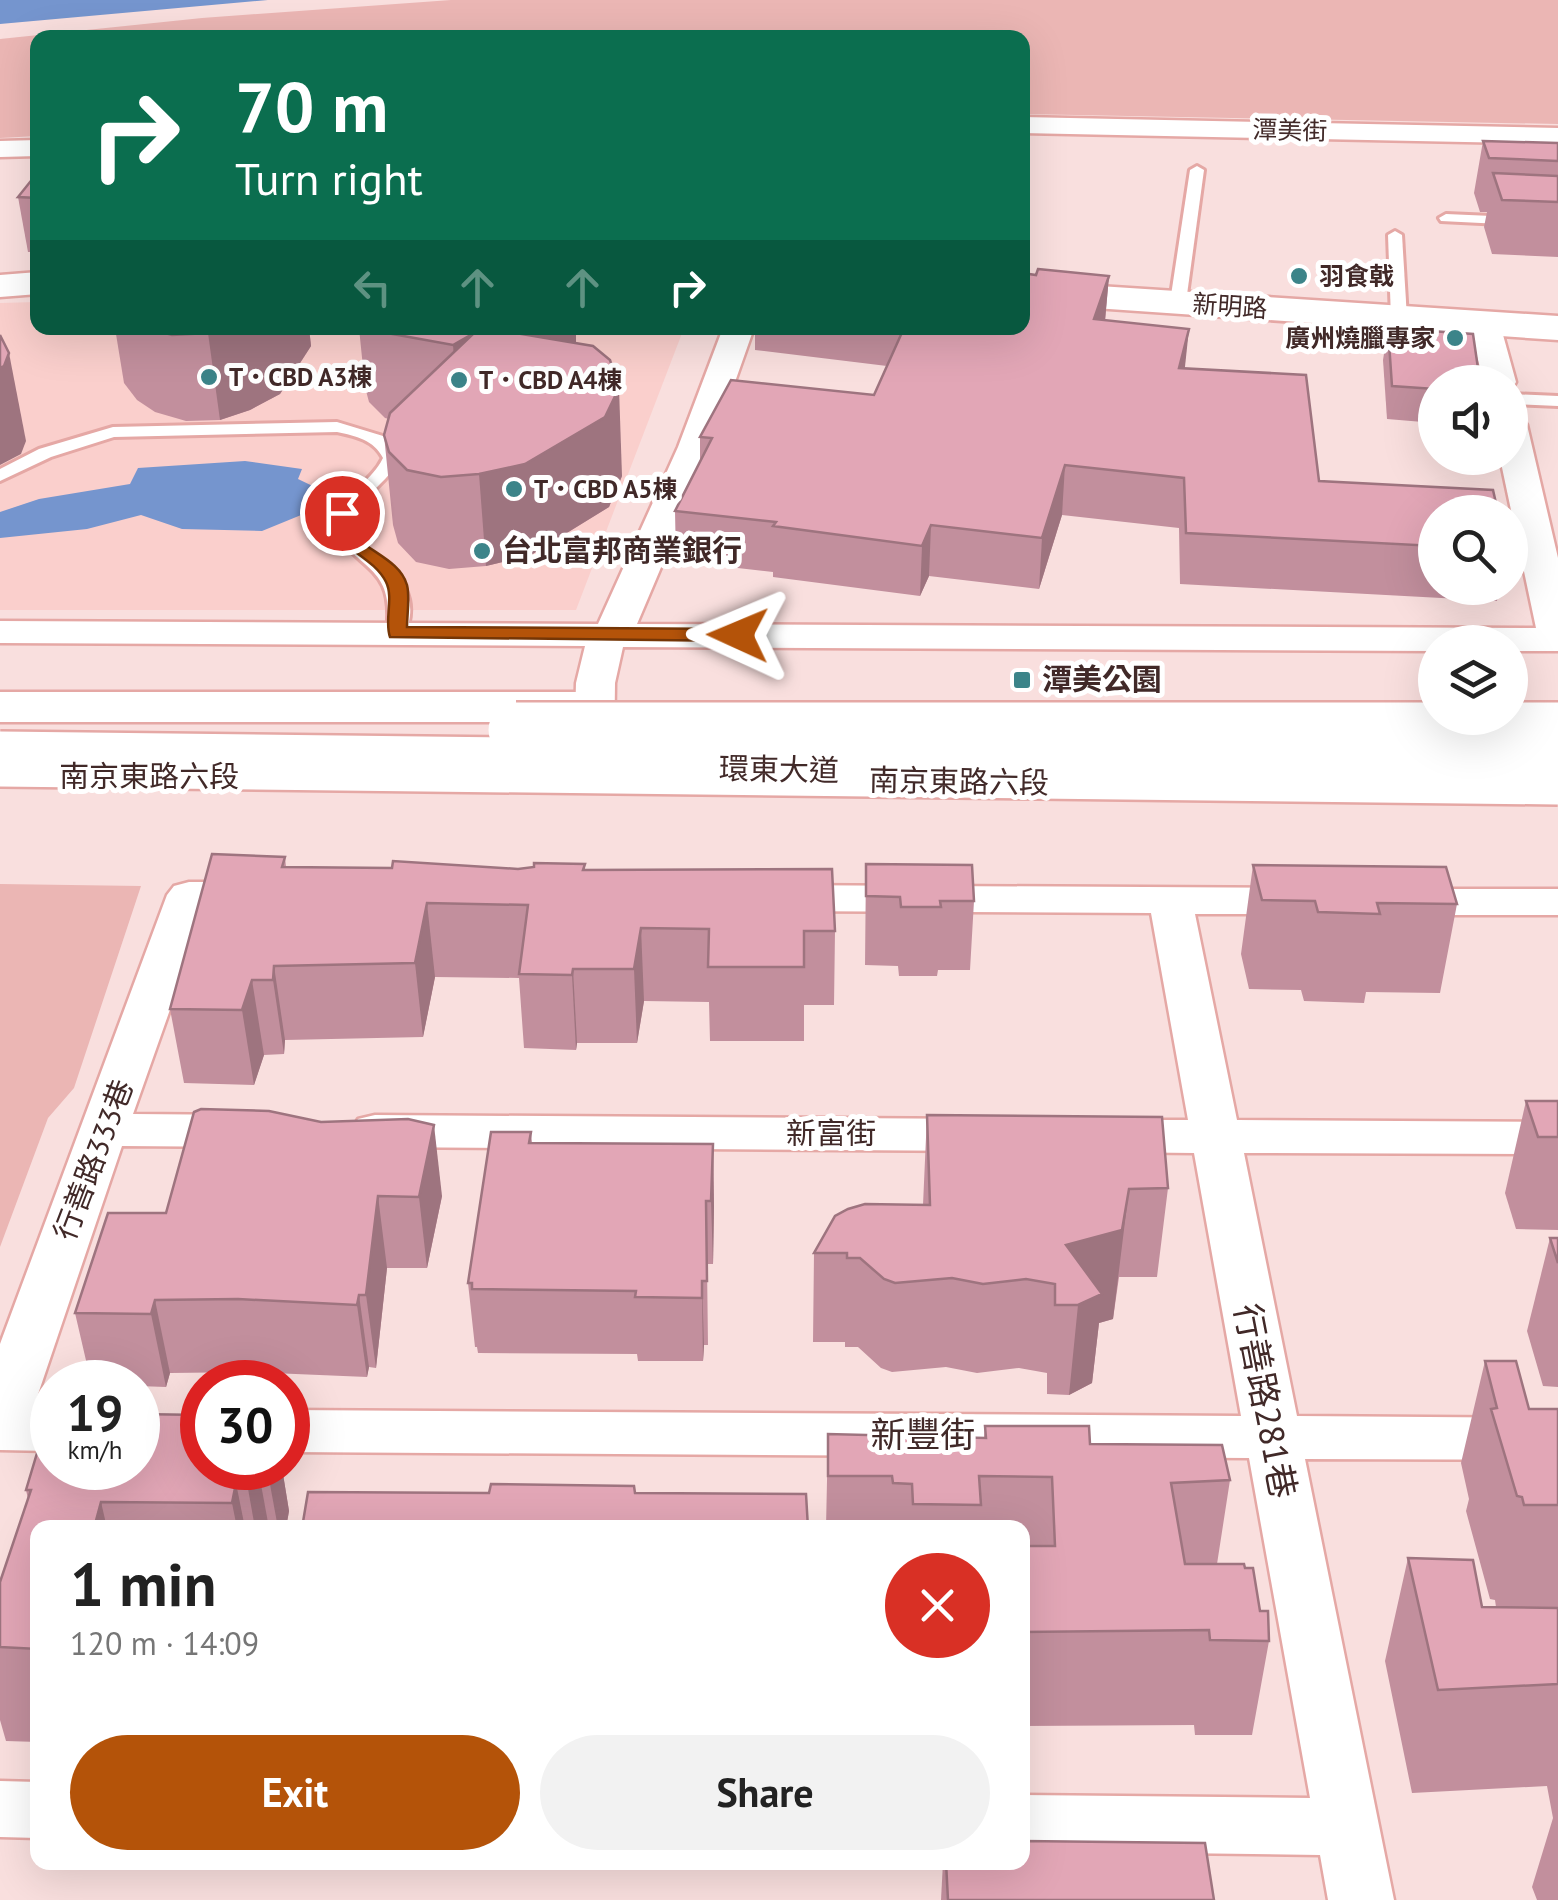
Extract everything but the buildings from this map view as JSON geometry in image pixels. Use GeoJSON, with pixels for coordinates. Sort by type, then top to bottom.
{"type":"FeatureCollection","features":[{"type":"Feature","properties":{"kind":"main road"},"geometry":{"type":"LineString","coordinates":[[0,286],[30,284]]}},
{"type":"Feature","properties":{"kind":"main road","name":"新明路"},"geometry":{"type":"LineString","coordinates":[[1030,293],[1558,328]]}},
{"type":"Feature","properties":{"kind":"main road"},"geometry":{"type":"LineString","coordinates":[[0,706],[1418,715]]}},
{"type":"Feature","properties":{"kind":"main road"},"geometry":{"type":"LineString","coordinates":[[1528,716],[1558,716]]}},
{"type":"Feature","properties":{"kind":"main road","name":"環東大道"},"geometry":{"type":"LineString","coordinates":[[0,730],[1558,730]]}},
{"type":"Feature","properties":{"kind":"main road"},"geometry":{"type":"LineString","coordinates":[[1498,735],[1543,785]]}},
{"type":"Feature","properties":{"kind":"main road"},"geometry":{"type":"LineString","coordinates":[[970,748],[1558,752]]}},
{"type":"Feature","properties":{"kind":"main road","name":"南京東路六段"},"geometry":{"type":"LineString","coordinates":[[8,773],[1543,785]]}},
{"type":"Feature","properties":{"kind":"main road","name":"環東大道"},"geometry":{"type":"LineString","coordinates":[[8,773],[1543,785]]}},
{"type":"Feature","properties":{"kind":"street","name":"潭美街"},"geometry":{"type":"LineString","coordinates":[[1030,125],[1558,136]]}},
{"type":"Feature","properties":{"kind":"street"},"geometry":{"type":"LineString","coordinates":[[0,149],[30,148]]}},
{"type":"Feature","properties":{"kind":"street"},"geometry":{"type":"LineString","coordinates":[[1484,324],[1495,365]]}},
{"type":"Feature","properties":{"kind":"street"},"geometry":{"type":"LineString","coordinates":[[594,777],[593,707],[606,634],[621,619],[688,465],[735,335]]}},
{"type":"Feature","properties":{"kind":"street"},"geometry":{"type":"LineString","coordinates":[[0,632],[1558,640],[1521,475]]}},
{"type":"Feature","properties":{"kind":"street","name":"行善路333巷"},"geometry":{"type":"LineString","coordinates":[[0,1427],[89,1164],[189,895],[307,896]]}},
{"type":"Feature","properties":{"kind":"street"},"geometry":{"type":"LineString","coordinates":[[739,898],[1558,902]]}},
{"type":"Feature","properties":{"kind":"street","name":"行善路281巷"},"geometry":{"type":"LineString","coordinates":[[1171,900],[1362,1900]]}},
{"type":"Feature","properties":{"kind":"street","name":"新富街"},"geometry":{"type":"LineString","coordinates":[[104,1130],[1558,1138]]}},
{"type":"Feature","properties":{"kind":"street"},"geometry":{"type":"LineString","coordinates":[[0,1427],[30,1429]]}},
{"type":"Feature","properties":{"kind":"street","name":"新豐街"},"geometry":{"type":"LineString","coordinates":[[310,1431],[1558,1439]]}},
{"type":"Feature","properties":{"kind":"street"},"geometry":{"type":"LineString","coordinates":[[0,1809],[30,1810]]}},
{"type":"Feature","properties":{"kind":"street"},"geometry":{"type":"LineString","coordinates":[[1030,1823],[1348,1827]]}},
{"type":"Feature","properties":{"kind":"lane"},"geometry":{"type":"LineString","coordinates":[[1178,302],[1197,170]]}},
{"type":"Feature","properties":{"kind":"lane"},"geometry":{"type":"LineString","coordinates":[[1446,218],[1558,223]]}},
{"type":"Feature","properties":{"kind":"lane"},"geometry":{"type":"LineString","coordinates":[[1395,235],[1399,318]]}},
{"type":"Feature","properties":{"kind":"lane"},"geometry":{"type":"LineString","coordinates":[[1528,400],[1558,402]]}},
{"type":"Feature","properties":{"kind":"lane"},"geometry":{"type":"LineString","coordinates":[[0,476],[46,453],[114,432],[337,428],[364,432],[384,444],[392,458],[380,475],[348,499],[338,526],[354,547],[384,567],[398,584],[397,633]]}},
{"type":"Feature","properties":{"kind":"shaded area"},"geometry":{"type":"Polygon","coordinates":[[[451,0],[1558,0],[1558,124],[1030,114],[1030,30],[87,30],[451,0]]]}},
{"type":"Feature","properties":{"kind":"shaded area"},"geometry":{"type":"Polygon","coordinates":[[[30,36],[30,136],[0,138],[0,39],[30,36]]]}},
{"type":"Feature","properties":{"kind":"shaded area"},"geometry":{"type":"Polygon","coordinates":[[[30,302],[30,335],[681,335],[576,610],[0,610],[0,303],[30,302]]]}},
{"type":"Feature","properties":{"kind":"shaded area"},"geometry":{"type":"Polygon","coordinates":[[[0,884],[141,886],[74,1088],[48,1118],[0,1247],[0,884]]]}},
{"type":"Feature","properties":{"kind":"water"},"geometry":{"type":"Polygon","coordinates":[[[0,0],[268,0],[0,24],[0,0]]]}},
{"type":"Feature","properties":{"kind":"water"},"geometry":{"type":"Polygon","coordinates":[[[245,461],[302,469],[298,479],[321,490],[306,513],[262,531],[182,529],[141,515],[87,529],[0,538],[0,512],[39,499],[130,484],[138,468],[245,461]]]}},
{"type":"Feature","properties":{"kind":"place","name":"羽食戟"},"geometry":{"type":"Point","coordinates":[1299,276]}},
{"type":"Feature","properties":{"kind":"place","name":"廣州燒臘專家"},"geometry":{"type":"Point","coordinates":[1455,338]}},
{"type":"Feature","properties":{"kind":"place","name":"T．CBD A3棟"},"geometry":{"type":"Point","coordinates":[209,377]}},
{"type":"Feature","properties":{"kind":"place","name":"T．CBD A4棟"},"geometry":{"type":"Point","coordinates":[459,380]}},
{"type":"Feature","properties":{"kind":"place","name":"T．CBD A5棟"},"geometry":{"type":"Point","coordinates":[514,489]}},
{"type":"Feature","properties":{"kind":"place","name":"台北富邦商業銀行"},"geometry":{"type":"Point","coordinates":[482,551]}},
{"type":"Feature","properties":{"kind":"place","name":"潭美公園"},"geometry":{"type":"Point","coordinates":[1022,680]}},
{"type":"Feature","properties":{"kind":"route"},"geometry":{"type":"LineString","coordinates":[[342,513],[338,526],[344,537],[384,567],[398,584],[397,633],[738,635]]}}]}
